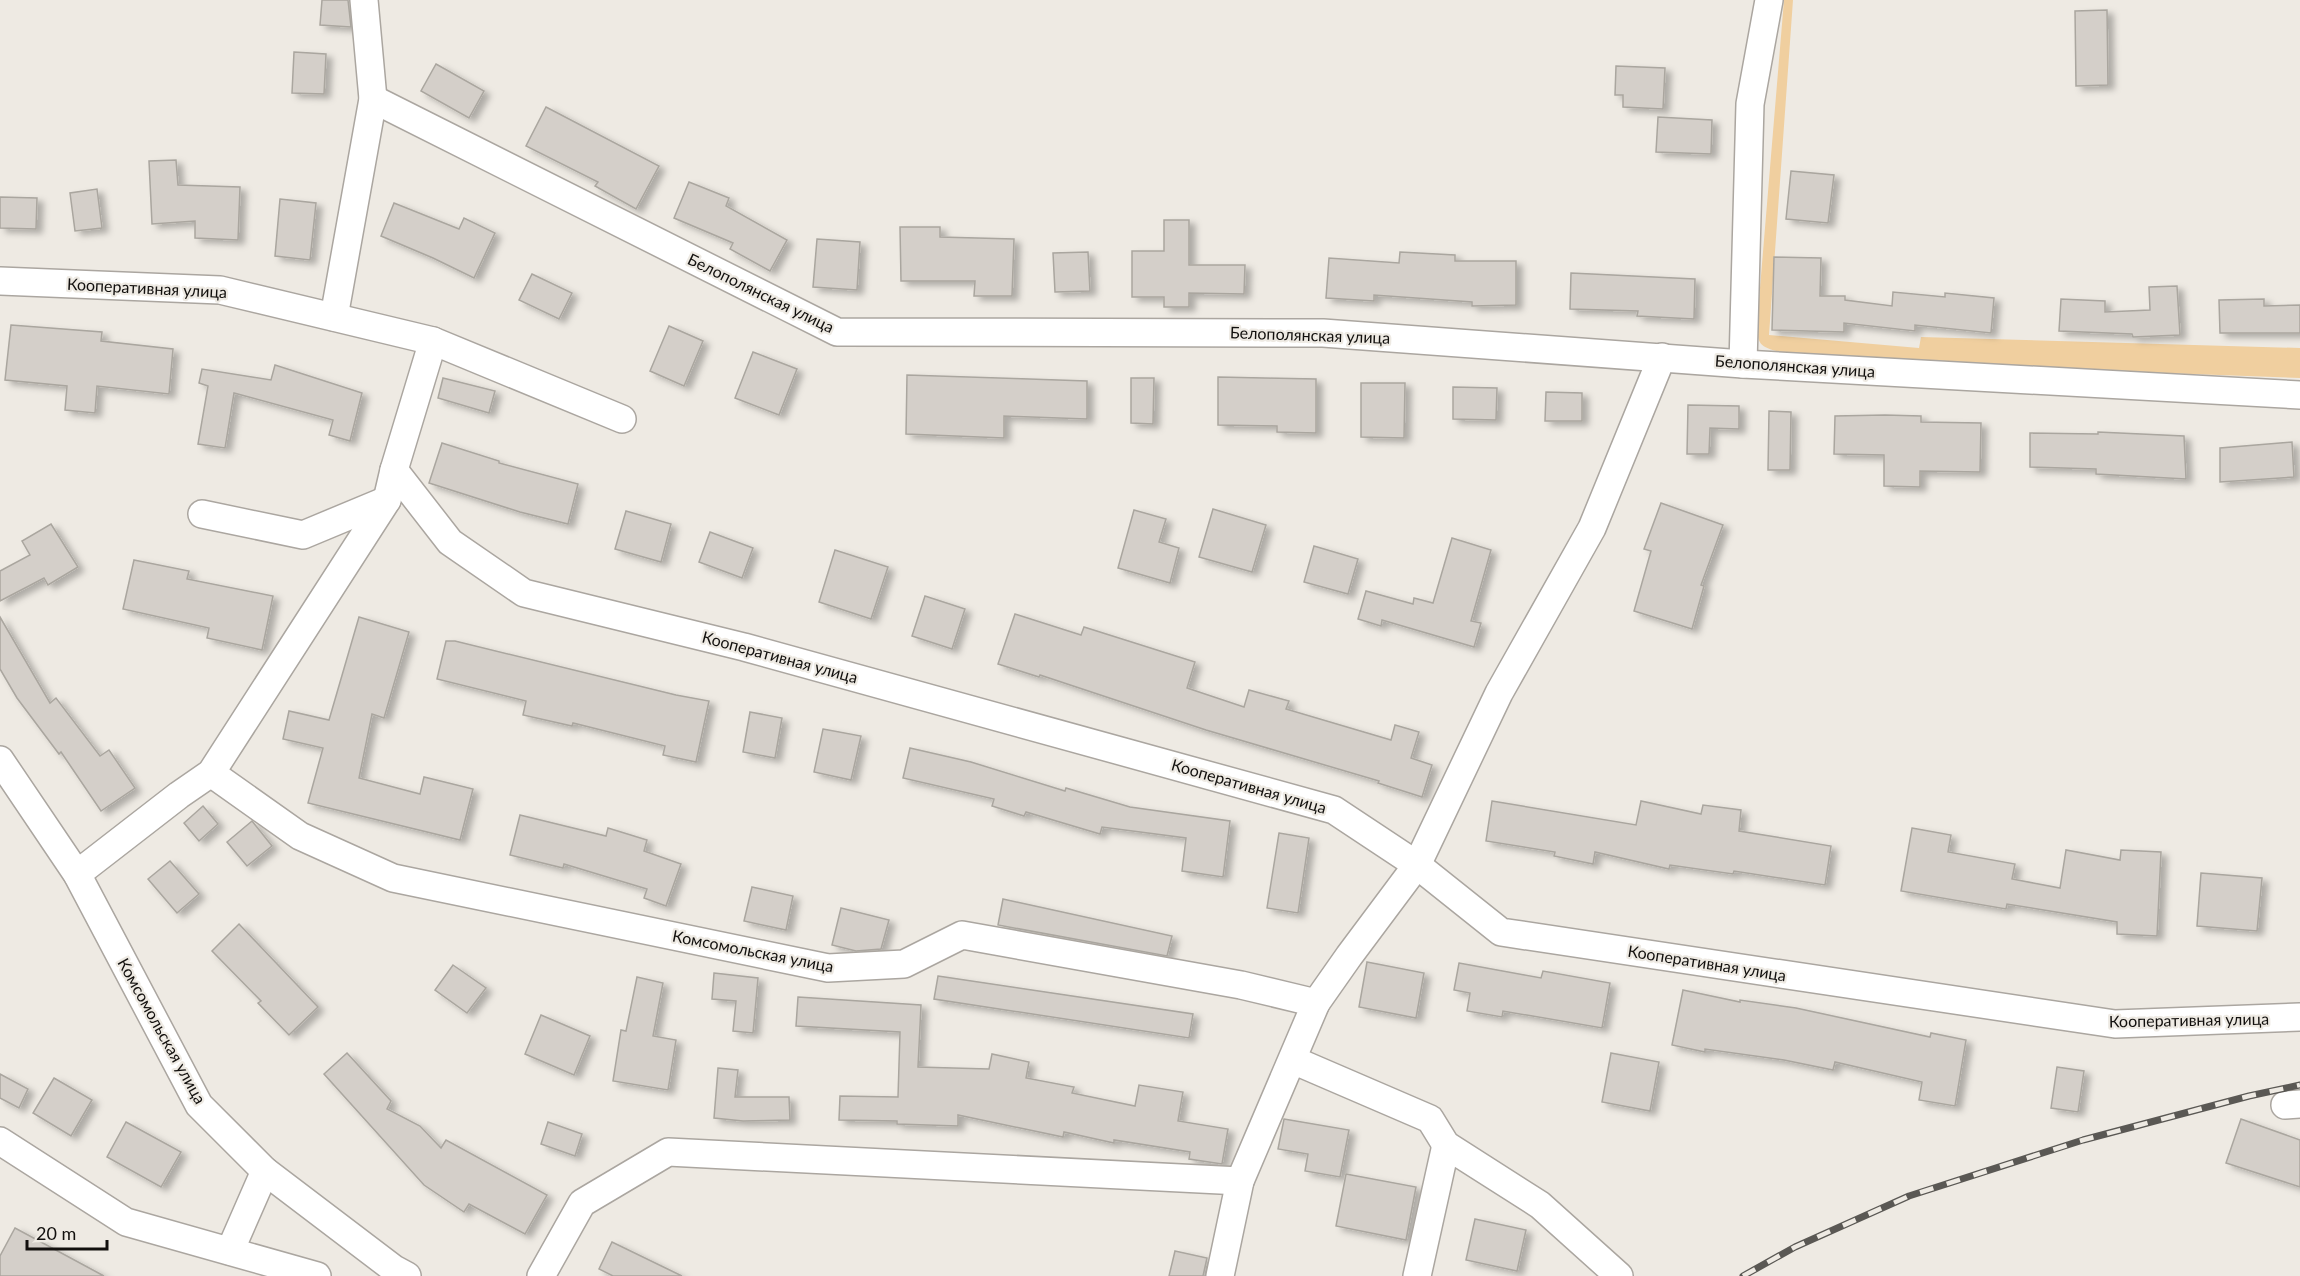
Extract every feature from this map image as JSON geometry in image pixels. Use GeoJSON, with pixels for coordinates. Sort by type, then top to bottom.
{"type":"FeatureCollection","features":[{"type":"Feature","properties":{"kind":"street"},"geometry":{"type":"LineString","coordinates":[[334,317],[373,99],[364,0]]}},
{"type":"Feature","properties":{"kind":"street"},"geometry":{"type":"LineString","coordinates":[[1743,364],[1750,104],[1769,0]]}},
{"type":"Feature","properties":{"kind":"street","name":"Белополянская улица"},"geometry":{"type":"LineString","coordinates":[[373,99],[837,332],[1323,333],[1743,364],[2300,395]]}},
{"type":"Feature","properties":{"kind":"street","name":"Кооперативная улица"},"geometry":{"type":"LineString","coordinates":[[0,281],[220,290],[432,341],[622,419]]}},
{"type":"Feature","properties":{"kind":"street"},"geometry":{"type":"LineString","coordinates":[[77,874],[211,773],[387,500],[432,341]]}},
{"type":"Feature","properties":{"kind":"street"},"geometry":{"type":"LineString","coordinates":[[1220,1276],[1240,1181],[1316,1003],[1348,956],[1417,865],[1499,693],[1592,528],[1662,357]]}},
{"type":"Feature","properties":{"kind":"street","name":"Кооперативная улица"},"geometry":{"type":"LineString","coordinates":[[394,470],[450,543],[524,593],[744,647],[1334,810],[1417,865],[1501,932],[2115,1024],[2300,1017]]}},
{"type":"Feature","properties":{"kind":"street"},"geometry":{"type":"LineString","coordinates":[[202,514],[303,535],[387,500]]}},
{"type":"Feature","properties":{"kind":"street","name":"Комсомольская улица"},"geometry":{"type":"LineString","coordinates":[[0,760],[77,874],[199,1105],[265,1171],[394,1269],[407,1276]]}},
{"type":"Feature","properties":{"kind":"street","name":"Комсомольская улица"},"geometry":{"type":"LineString","coordinates":[[211,773],[300,836],[393,878],[828,968],[904,964],[962,935],[1241,985],[1316,1003]]}},
{"type":"Feature","properties":{"kind":"street"},"geometry":{"type":"LineString","coordinates":[[1293,1060],[1430,1119],[1446,1144],[1540,1205],[1619,1276]]}},
{"type":"Feature","properties":{"kind":"street"},"geometry":{"type":"LineString","coordinates":[[0,1141],[126,1222],[317,1276]]}},
{"type":"Feature","properties":{"kind":"street"},"geometry":{"type":"LineString","coordinates":[[1417,1276],[1446,1144]]}},
{"type":"Feature","properties":{"kind":"street"},"geometry":{"type":"LineString","coordinates":[[541,1276],[582,1203],[668,1152],[1240,1181]]}},
{"type":"Feature","properties":{"kind":"street"},"geometry":{"type":"LineString","coordinates":[[230,1251],[265,1171]]}},
{"type":"Feature","properties":{"kind":"shaded area"},"geometry":{"type":"Polygon","coordinates":[[[1784,0],[1793,0],[1769,335],[1919,348],[1921,337],[2300,348],[2300,378],[1973,366],[1780,352],[1761,344],[1757,324],[1784,0]]]}},
{"type":"Feature","properties":{"kind":"building"},"geometry":{"type":"Polygon","coordinates":[[[322,0],[348,0],[351,27],[320,25],[322,0]]]}},
{"type":"Feature","properties":{"kind":"building"},"geometry":{"type":"Polygon","coordinates":[[[2107,10],[2108,85],[2076,86],[2075,11],[2107,10]]]}},
{"type":"Feature","properties":{"kind":"building"},"geometry":{"type":"Polygon","coordinates":[[[294,52],[326,54],[324,94],[292,93],[294,52]]]}},
{"type":"Feature","properties":{"kind":"building"},"geometry":{"type":"Polygon","coordinates":[[[436,64],[484,91],[469,118],[421,91],[436,64]]]}},
{"type":"Feature","properties":{"kind":"building"},"geometry":{"type":"Polygon","coordinates":[[[1616,66],[1665,68],[1663,109],[1623,107],[1623,95],[1615,95],[1616,66]]]}},
{"type":"Feature","properties":{"kind":"building"},"geometry":{"type":"Polygon","coordinates":[[[546,107],[659,166],[636,209],[595,186],[598,182],[526,146],[546,107]]]}},
{"type":"Feature","properties":{"kind":"building"},"geometry":{"type":"Polygon","coordinates":[[[1658,117],[1712,120],[1711,154],[1656,152],[1658,117]]]}},
{"type":"Feature","properties":{"kind":"building"},"geometry":{"type":"Polygon","coordinates":[[[176,160],[178,185],[240,187],[238,240],[195,238],[195,221],[152,224],[149,161],[176,160]]]}},
{"type":"Feature","properties":{"kind":"building"},"geometry":{"type":"Polygon","coordinates":[[[1791,171],[1834,175],[1828,223],[1786,219],[1791,171]]]}},
{"type":"Feature","properties":{"kind":"building"},"geometry":{"type":"Polygon","coordinates":[[[689,182],[729,198],[726,206],[787,240],[770,271],[730,249],[733,243],[674,218],[689,182]]]}},
{"type":"Feature","properties":{"kind":"building"},"geometry":{"type":"Polygon","coordinates":[[[97,189],[102,228],[75,231],[70,193],[97,189]]]}},
{"type":"Feature","properties":{"kind":"building"},"geometry":{"type":"Polygon","coordinates":[[[0,197],[37,198],[36,229],[0,228],[0,197]]]}},
{"type":"Feature","properties":{"kind":"building"},"geometry":{"type":"Polygon","coordinates":[[[280,199],[316,203],[310,260],[275,256],[280,199]]]}},
{"type":"Feature","properties":{"kind":"building"},"geometry":{"type":"Polygon","coordinates":[[[394,203],[459,229],[464,218],[495,233],[474,278],[381,236],[394,203]]]}},
{"type":"Feature","properties":{"kind":"building"},"geometry":{"type":"Polygon","coordinates":[[[1164,220],[1189,220],[1189,265],[1245,265],[1244,294],[1189,293],[1189,307],[1164,307],[1164,297],[1132,297],[1132,251],[1164,251],[1164,220]]]}},
{"type":"Feature","properties":{"kind":"building"},"geometry":{"type":"Polygon","coordinates":[[[900,227],[940,227],[940,237],[1014,239],[1012,296],[974,296],[975,281],[901,281],[900,227]]]}},
{"type":"Feature","properties":{"kind":"building"},"geometry":{"type":"Polygon","coordinates":[[[817,239],[860,242],[857,290],[813,287],[817,239]]]}},
{"type":"Feature","properties":{"kind":"building"},"geometry":{"type":"Polygon","coordinates":[[[1088,252],[1090,291],[1055,292],[1053,253],[1088,252]]]}},
{"type":"Feature","properties":{"kind":"building"},"geometry":{"type":"Polygon","coordinates":[[[1400,252],[1455,255],[1455,261],[1516,261],[1516,305],[1472,306],[1472,302],[1374,295],[1374,301],[1326,298],[1329,258],[1399,263],[1400,252]]]}},
{"type":"Feature","properties":{"kind":"building"},"geometry":{"type":"Polygon","coordinates":[[[1774,257],[1821,258],[1820,296],[1845,296],[1845,300],[1892,306],[1893,292],[1945,297],[1945,293],[1994,298],[1991,333],[1915,325],[1915,331],[1844,323],[1844,332],[1772,330],[1774,257]]]}},
{"type":"Feature","properties":{"kind":"building"},"geometry":{"type":"Polygon","coordinates":[[[1571,273],[1695,279],[1694,319],[1637,316],[1638,311],[1570,309],[1571,273]]]}},
{"type":"Feature","properties":{"kind":"building"},"geometry":{"type":"Polygon","coordinates":[[[532,274],[572,293],[559,319],[519,300],[532,274]]]}},
{"type":"Feature","properties":{"kind":"building"},"geometry":{"type":"Polygon","coordinates":[[[2177,286],[2180,335],[2133,337],[2132,334],[2059,331],[2061,299],[2105,301],[2105,312],[2150,310],[2149,287],[2177,286]]]}},
{"type":"Feature","properties":{"kind":"building"},"geometry":{"type":"Polygon","coordinates":[[[2264,299],[2264,306],[2300,305],[2300,333],[2220,333],[2219,300],[2264,299]]]}},
{"type":"Feature","properties":{"kind":"building"},"geometry":{"type":"Polygon","coordinates":[[[11,325],[102,332],[101,341],[173,349],[169,394],[97,386],[95,413],[65,410],[67,386],[5,380],[11,325]]]}},
{"type":"Feature","properties":{"kind":"building"},"geometry":{"type":"Polygon","coordinates":[[[669,326],[703,341],[684,386],[650,371],[669,326]]]}},
{"type":"Feature","properties":{"kind":"building"},"geometry":{"type":"Polygon","coordinates":[[[753,352],[797,369],[779,415],[735,398],[753,352]]]}},
{"type":"Feature","properties":{"kind":"building"},"geometry":{"type":"Polygon","coordinates":[[[275,365],[362,393],[350,441],[329,435],[333,420],[234,393],[225,448],[198,444],[208,386],[199,383],[202,369],[271,380],[275,365]]]}},
{"type":"Feature","properties":{"kind":"building"},"geometry":{"type":"Polygon","coordinates":[[[907,375],[1087,381],[1087,419],[1004,416],[1004,438],[906,434],[907,375]]]}},
{"type":"Feature","properties":{"kind":"building"},"geometry":{"type":"Polygon","coordinates":[[[1218,377],[1316,379],[1316,433],[1277,432],[1277,426],[1218,425],[1218,377]]]}},
{"type":"Feature","properties":{"kind":"building"},"geometry":{"type":"Polygon","coordinates":[[[443,378],[495,391],[489,413],[438,398],[443,378]]]}},
{"type":"Feature","properties":{"kind":"building"},"geometry":{"type":"Polygon","coordinates":[[[1131,378],[1154,378],[1153,424],[1131,423],[1131,378]]]}},
{"type":"Feature","properties":{"kind":"building"},"geometry":{"type":"Polygon","coordinates":[[[1361,383],[1405,383],[1404,438],[1361,437],[1361,383]]]}},
{"type":"Feature","properties":{"kind":"building"},"geometry":{"type":"Polygon","coordinates":[[[1453,387],[1497,388],[1496,420],[1453,419],[1453,387]]]}},
{"type":"Feature","properties":{"kind":"building"},"geometry":{"type":"Polygon","coordinates":[[[1546,392],[1582,393],[1582,421],[1545,421],[1546,392]]]}},
{"type":"Feature","properties":{"kind":"building"},"geometry":{"type":"Polygon","coordinates":[[[1688,405],[1739,406],[1739,429],[1710,428],[1709,454],[1687,454],[1688,405]]]}},
{"type":"Feature","properties":{"kind":"building"},"geometry":{"type":"Polygon","coordinates":[[[1769,411],[1791,412],[1790,470],[1768,470],[1769,411]]]}},
{"type":"Feature","properties":{"kind":"building"},"geometry":{"type":"Polygon","coordinates":[[[1835,416],[1921,416],[1921,422],[1981,423],[1980,472],[1920,471],[1920,487],[1884,486],[1884,455],[1834,454],[1835,416]]]}},
{"type":"Feature","properties":{"kind":"building"},"geometry":{"type":"Polygon","coordinates":[[[2098,432],[2184,436],[2186,479],[2096,474],[2096,469],[2030,467],[2030,433],[2098,434],[2098,432]]]}},
{"type":"Feature","properties":{"kind":"building"},"geometry":{"type":"Polygon","coordinates":[[[2292,442],[2294,477],[2220,482],[2220,448],[2292,442]]]}},
{"type":"Feature","properties":{"kind":"building"},"geometry":{"type":"Polygon","coordinates":[[[442,443],[499,461],[499,463],[578,484],[568,524],[520,512],[429,483],[442,443]]]}},
{"type":"Feature","properties":{"kind":"building"},"geometry":{"type":"Polygon","coordinates":[[[1661,503],[1723,525],[1701,585],[1704,586],[1692,629],[1634,611],[1651,551],[1644,549],[1661,503]]]}},
{"type":"Feature","properties":{"kind":"building"},"geometry":{"type":"Polygon","coordinates":[[[1213,509],[1266,525],[1252,572],[1199,557],[1213,509]]]}},
{"type":"Feature","properties":{"kind":"building"},"geometry":{"type":"Polygon","coordinates":[[[1134,510],[1166,519],[1159,542],[1179,548],[1170,583],[1118,568],[1134,510]]]}},
{"type":"Feature","properties":{"kind":"building"},"geometry":{"type":"Polygon","coordinates":[[[626,511],[671,524],[661,562],[615,549],[626,511]]]}},
{"type":"Feature","properties":{"kind":"building"},"geometry":{"type":"Polygon","coordinates":[[[51,524],[78,567],[48,585],[44,578],[0,601],[0,571],[30,555],[22,541],[51,524]]]}},
{"type":"Feature","properties":{"kind":"building"},"geometry":{"type":"Polygon","coordinates":[[[710,532],[753,548],[742,578],[699,562],[710,532]]]}},
{"type":"Feature","properties":{"kind":"building"},"geometry":{"type":"Polygon","coordinates":[[[1452,538],[1491,550],[1471,621],[1481,623],[1474,647],[1382,620],[1381,626],[1358,619],[1366,591],[1413,604],[1414,598],[1433,603],[1452,538]]]}},
{"type":"Feature","properties":{"kind":"building"},"geometry":{"type":"Polygon","coordinates":[[[1314,546],[1358,559],[1348,594],[1304,582],[1314,546]]]}},
{"type":"Feature","properties":{"kind":"building"},"geometry":{"type":"Polygon","coordinates":[[[835,550],[888,567],[871,619],[819,602],[835,550]]]}},
{"type":"Feature","properties":{"kind":"building"},"geometry":{"type":"Polygon","coordinates":[[[134,560],[189,571],[187,579],[273,596],[262,650],[207,638],[209,628],[123,609],[134,560]]]}},
{"type":"Feature","properties":{"kind":"building"},"geometry":{"type":"Polygon","coordinates":[[[925,596],[965,609],[952,649],[912,636],[925,596]]]}},
{"type":"Feature","properties":{"kind":"building"},"geometry":{"type":"Polygon","coordinates":[[[1015,614],[1081,635],[1084,627],[1195,662],[1187,688],[1244,707],[1249,690],[1289,701],[1286,709],[1391,740],[1395,725],[1419,732],[1411,758],[1432,765],[1422,797],[1378,783],[1379,781],[1206,730],[1040,675],[1039,677],[998,664],[1015,614]]]}},
{"type":"Feature","properties":{"kind":"building"},"geometry":{"type":"Polygon","coordinates":[[[0,617],[50,703],[56,698],[100,756],[109,750],[135,788],[101,811],[61,752],[59,754],[17,698],[0,669],[0,617]]]}},
{"type":"Feature","properties":{"kind":"building"},"geometry":{"type":"Polygon","coordinates":[[[359,617],[409,632],[384,718],[372,714],[359,778],[420,794],[424,777],[473,789],[460,840],[308,803],[323,748],[283,739],[289,711],[329,720],[359,617]]]}},
{"type":"Feature","properties":{"kind":"building"},"geometry":{"type":"Polygon","coordinates":[[[446,641],[455,641],[709,701],[696,762],[663,755],[665,746],[573,723],[572,726],[523,715],[526,701],[437,679],[446,641]]]}},
{"type":"Feature","properties":{"kind":"building"},"geometry":{"type":"Polygon","coordinates":[[[750,712],[782,718],[775,758],[743,752],[750,712]]]}},
{"type":"Feature","properties":{"kind":"building"},"geometry":{"type":"Polygon","coordinates":[[[823,729],[861,736],[851,780],[814,772],[823,729]]]}},
{"type":"Feature","properties":{"kind":"building"},"geometry":{"type":"Polygon","coordinates":[[[910,748],[971,762],[1065,791],[1066,788],[1130,807],[1230,821],[1223,877],[1182,871],[1186,838],[1102,827],[1100,834],[1026,812],[1024,816],[992,806],[994,799],[903,778],[910,748]]]}},
{"type":"Feature","properties":{"kind":"building"},"geometry":{"type":"Polygon","coordinates":[[[1492,801],[1636,825],[1641,801],[1701,814],[1703,805],[1741,810],[1739,831],[1831,846],[1825,885],[1734,871],[1733,874],[1670,865],[1669,869],[1595,852],[1593,864],[1554,856],[1555,852],[1486,841],[1492,801]]]}},
{"type":"Feature","properties":{"kind":"building"},"geometry":{"type":"Polygon","coordinates":[[[203,806],[218,824],[199,841],[184,823],[203,806]]]}},
{"type":"Feature","properties":{"kind":"building"},"geometry":{"type":"Polygon","coordinates":[[[520,815],[606,836],[608,828],[647,840],[644,851],[681,864],[666,906],[644,898],[647,889],[564,864],[563,868],[510,855],[520,815]]]}},
{"type":"Feature","properties":{"kind":"building"},"geometry":{"type":"Polygon","coordinates":[[[252,821],[272,846],[247,866],[227,842],[252,821]]]}},
{"type":"Feature","properties":{"kind":"building"},"geometry":{"type":"Polygon","coordinates":[[[1912,828],[1951,835],[1948,852],[2015,864],[2012,879],[2060,888],[2066,850],[2120,860],[2121,850],[2161,852],[2157,936],[2117,934],[2117,922],[2007,904],[2006,909],[1901,891],[1912,828]]]}},
{"type":"Feature","properties":{"kind":"building"},"geometry":{"type":"Polygon","coordinates":[[[1279,833],[1309,838],[1298,913],[1267,908],[1279,833]]]}},
{"type":"Feature","properties":{"kind":"building"},"geometry":{"type":"Polygon","coordinates":[[[170,861],[199,894],[177,913],[148,879],[170,861]]]}},
{"type":"Feature","properties":{"kind":"building"},"geometry":{"type":"Polygon","coordinates":[[[2201,873],[2262,878],[2257,931],[2197,926],[2201,873]]]}},
{"type":"Feature","properties":{"kind":"building"},"geometry":{"type":"Polygon","coordinates":[[[752,887],[793,896],[786,930],[744,921],[752,887]]]}},
{"type":"Feature","properties":{"kind":"building"},"geometry":{"type":"Polygon","coordinates":[[[1003,899],[1172,936],[1167,956],[998,925],[1003,899]]]}},
{"type":"Feature","properties":{"kind":"building"},"geometry":{"type":"Polygon","coordinates":[[[841,908],[889,920],[881,949],[856,951],[832,945],[841,908]]]}},
{"type":"Feature","properties":{"kind":"building"},"geometry":{"type":"Polygon","coordinates":[[[239,924],[318,1007],[289,1035],[258,1003],[261,1001],[212,951],[239,924]]]}},
{"type":"Feature","properties":{"kind":"building"},"geometry":{"type":"Polygon","coordinates":[[[1367,962],[1424,973],[1416,1018],[1359,1007],[1367,962]]]}},
{"type":"Feature","properties":{"kind":"building"},"geometry":{"type":"Polygon","coordinates":[[[1459,963],[1541,978],[1543,971],[1610,983],[1602,1028],[1503,1011],[1502,1017],[1467,1011],[1470,993],[1454,990],[1459,963]]]}},
{"type":"Feature","properties":{"kind":"building"},"geometry":{"type":"Polygon","coordinates":[[[453,965],[486,988],[467,1013],[435,990],[453,965]]]}},
{"type":"Feature","properties":{"kind":"building"},"geometry":{"type":"Polygon","coordinates":[[[714,973],[758,978],[753,1033],[733,1031],[736,1001],[712,999],[714,973]]]}},
{"type":"Feature","properties":{"kind":"building"},"geometry":{"type":"Polygon","coordinates":[[[938,976],[1193,1014],[1189,1038],[934,999],[938,976]]]}},
{"type":"Feature","properties":{"kind":"building"},"geometry":{"type":"Polygon","coordinates":[[[637,977],[663,983],[653,1036],[676,1040],[668,1090],[613,1081],[621,1030],[626,1031],[637,977]]]}},
{"type":"Feature","properties":{"kind":"building"},"geometry":{"type":"Polygon","coordinates":[[[1683,990],[1740,1002],[1740,1000],[1796,1008],[1930,1037],[1931,1033],[1966,1040],[1955,1106],[1919,1100],[1922,1082],[1835,1062],[1833,1070],[1784,1060],[1705,1049],[1705,1052],[1672,1045],[1683,990]]]}},
{"type":"Feature","properties":{"kind":"building"},"geometry":{"type":"Polygon","coordinates":[[[798,997],[921,1005],[918,1067],[989,1069],[992,1054],[1029,1062],[1026,1078],[1074,1087],[1072,1093],[1135,1106],[1139,1085],[1183,1092],[1178,1121],[1228,1129],[1222,1164],[1189,1159],[1190,1152],[1114,1140],[1114,1143],[1064,1132],[1063,1137],[958,1115],[958,1126],[897,1124],[897,1121],[839,1120],[840,1096],[898,1097],[900,1032],[796,1026],[798,997]]]}},
{"type":"Feature","properties":{"kind":"building"},"geometry":{"type":"Polygon","coordinates":[[[541,1015],[590,1036],[574,1075],[525,1054],[541,1015]]]}},
{"type":"Feature","properties":{"kind":"building"},"geometry":{"type":"Polygon","coordinates":[[[347,1053],[391,1101],[387,1109],[420,1126],[441,1148],[446,1140],[547,1195],[525,1234],[469,1204],[464,1212],[424,1185],[324,1074],[347,1053]]]}},
{"type":"Feature","properties":{"kind":"building"},"geometry":{"type":"Polygon","coordinates":[[[1611,1053],[1659,1062],[1650,1111],[1602,1102],[1611,1053]]]}},
{"type":"Feature","properties":{"kind":"building"},"geometry":{"type":"Polygon","coordinates":[[[2057,1067],[2084,1071],[2078,1112],[2051,1108],[2057,1067]]]}},
{"type":"Feature","properties":{"kind":"building"},"geometry":{"type":"Polygon","coordinates":[[[718,1068],[738,1070],[735,1097],[789,1097],[790,1120],[743,1121],[714,1118],[718,1068]]]}},
{"type":"Feature","properties":{"kind":"building"},"geometry":{"type":"Polygon","coordinates":[[[0,1074],[28,1089],[19,1108],[0,1098],[0,1074]]]}},
{"type":"Feature","properties":{"kind":"building"},"geometry":{"type":"Polygon","coordinates":[[[54,1078],[92,1100],[71,1136],[33,1113],[54,1078]]]}},
{"type":"Feature","properties":{"kind":"building"},"geometry":{"type":"Polygon","coordinates":[[[1284,1119],[1349,1130],[1340,1177],[1305,1171],[1308,1154],[1278,1149],[1284,1119]]]}},
{"type":"Feature","properties":{"kind":"building"},"geometry":{"type":"Polygon","coordinates":[[[2241,1119],[2300,1140],[2300,1187],[2226,1163],[2241,1119]]]}},
{"type":"Feature","properties":{"kind":"building"},"geometry":{"type":"Polygon","coordinates":[[[126,1122],[181,1152],[161,1187],[107,1157],[126,1122]]]}},
{"type":"Feature","properties":{"kind":"building"},"geometry":{"type":"Polygon","coordinates":[[[548,1122],[582,1134],[575,1156],[541,1144],[548,1122]]]}},
{"type":"Feature","properties":{"kind":"building"},"geometry":{"type":"Polygon","coordinates":[[[1346,1174],[1416,1187],[1406,1240],[1336,1226],[1346,1174]]]}},
{"type":"Feature","properties":{"kind":"building"},"geometry":{"type":"Polygon","coordinates":[[[1475,1219],[1526,1230],[1517,1271],[1466,1260],[1475,1219]]]}},
{"type":"Feature","properties":{"kind":"building"},"geometry":{"type":"Polygon","coordinates":[[[15,1228],[104,1276],[0,1276],[0,1256],[15,1228]]]}},
{"type":"Feature","properties":{"kind":"building"},"geometry":{"type":"Polygon","coordinates":[[[612,1242],[682,1276],[613,1276],[599,1269],[612,1242]]]}},
{"type":"Feature","properties":{"kind":"building"},"geometry":{"type":"Polygon","coordinates":[[[1175,1251],[1207,1258],[1203,1276],[1169,1276],[1175,1251]]]}},
{"type":"Feature","properties":{"kind":"railway"},"geometry":{"type":"LineString","coordinates":[[1743,1276],[1795,1247],[1909,1196],[2083,1140],[2249,1096],[2300,1085]]}}]}
